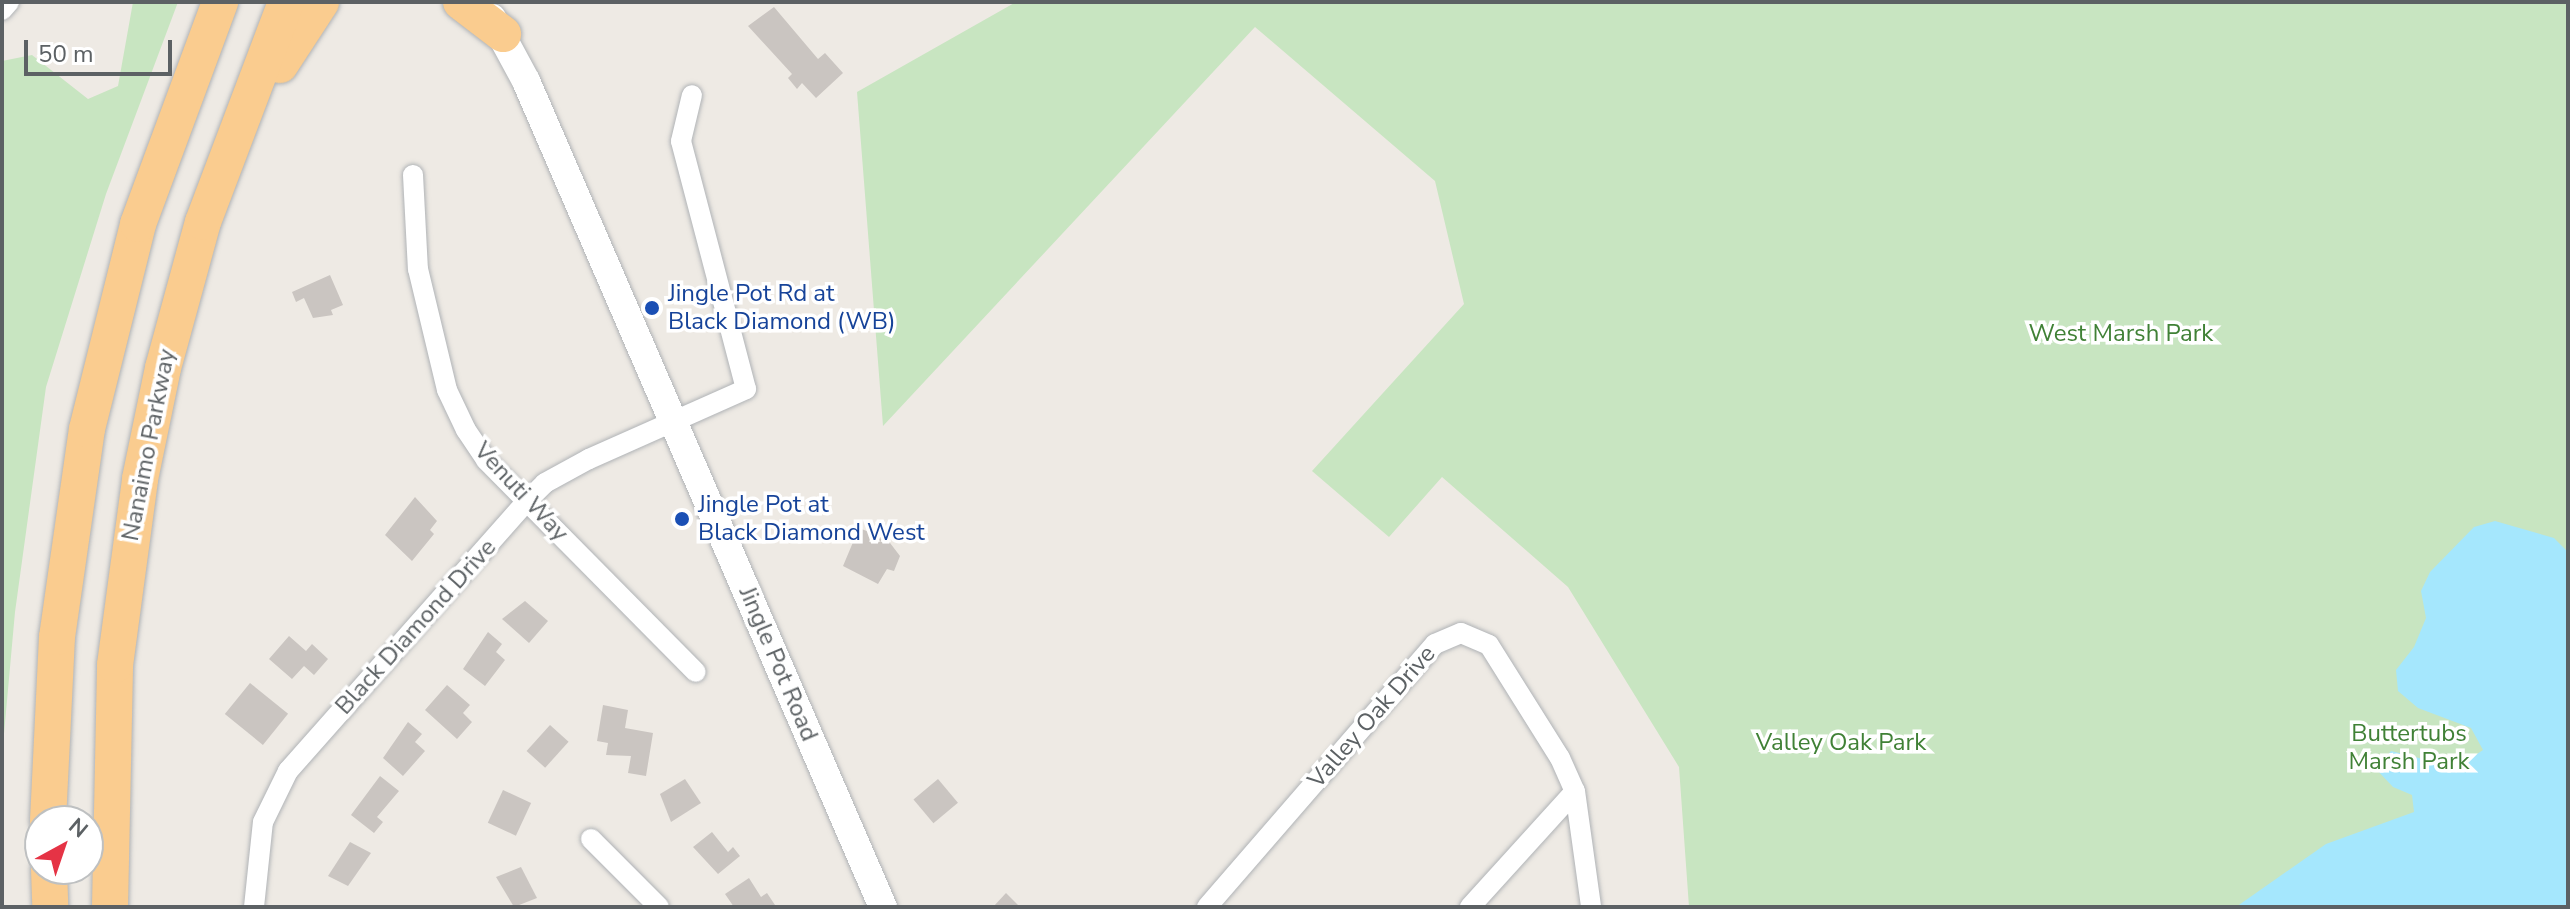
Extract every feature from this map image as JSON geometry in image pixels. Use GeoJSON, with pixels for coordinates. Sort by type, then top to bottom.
{"type":"FeatureCollection","features":[{"type":"Feature","properties":{"kind":"highway"},"geometry":{"type":"LineString","coordinates":[[226,151],[232,83],[260,2]]}},
{"type":"Feature","properties":{"kind":"highway","name":"Nanaimo Parkway"},"geometry":{"type":"LineString","coordinates":[[110,907],[115,678],[133,518],[178,305],[226,151],[286,2]]}},
{"type":"Feature","properties":{"kind":"highway"},"geometry":{"type":"LineString","coordinates":[[226,151],[263,102],[294,38],[321,2]]}},
{"type":"Feature","properties":{"kind":"highway"},"geometry":{"type":"LineString","coordinates":[[461,2],[498,18]]}},
{"type":"Feature","properties":{"kind":"highway"},"geometry":{"type":"LineString","coordinates":[[49,805],[56,649],[87,429],[138,224],[215,8]]}},
{"type":"Feature","properties":{"kind":"highway"},"geometry":{"type":"LineString","coordinates":[[49,885],[50,907]]}},
{"type":"Feature","properties":{"kind":"main road","name":"Jingle Pot Road"},"geometry":{"type":"LineString","coordinates":[[481,2],[498,18],[883,907]]}},
{"type":"Feature","properties":{"kind":"street"},"geometry":{"type":"LineString","coordinates":[[2,10],[9,2]]}},
{"type":"Feature","properties":{"kind":"street"},"geometry":{"type":"LineString","coordinates":[[673,421],[746,389],[681,141],[692,95]]}},
{"type":"Feature","properties":{"kind":"street","name":"Venuti Way"},"geometry":{"type":"LineString","coordinates":[[413,175],[418,269],[447,390],[486,460],[696,672]]}},
{"type":"Feature","properties":{"kind":"street","name":"Black Diamond Drive"},"geometry":{"type":"LineString","coordinates":[[254,907],[263,822],[288,771],[527,501],[567,470],[673,421]]}},
{"type":"Feature","properties":{"kind":"street","name":"Valley Oak Drive"},"geometry":{"type":"LineString","coordinates":[[1207,907],[1435,644],[1451,634],[1476,636],[1489,645],[1560,758],[1575,791],[1591,907]]}},
{"type":"Feature","properties":{"kind":"street"},"geometry":{"type":"LineString","coordinates":[[1470,907],[1575,791]]}},
{"type":"Feature","properties":{"kind":"street"},"geometry":{"type":"LineString","coordinates":[[591,839],[659,907]]}},
{"type":"Feature","properties":{"kind":"green space"},"geometry":{"type":"Polygon","coordinates":[[[133,2],[178,2],[106,194],[46,387],[15,612],[2,756],[2,61],[32,55],[88,99],[118,86],[133,2]]]}},
{"type":"Feature","properties":{"kind":"green space","name":"West Marsh Park"},"geometry":{"type":"Polygon","coordinates":[[[1016,2],[2568,2],[2568,907],[1689,907],[1679,767],[1568,587],[1442,477],[1389,537],[1312,471],[1464,304],[1435,181],[1255,27],[883,426],[857,92],[1016,2]]]}},
{"type":"Feature","properties":{"kind":"water"},"geometry":{"type":"Polygon","coordinates":[[[2495,521],[2554,538],[2568,552],[2568,907],[2236,907],[2326,844],[2414,812],[2412,795],[2393,787],[2376,769],[2391,751],[2439,763],[2468,760],[2483,750],[2471,728],[2418,708],[2398,691],[2396,670],[2414,647],[2426,618],[2421,591],[2430,572],[2474,527],[2495,521]]]}},
{"type":"Feature","properties":{"kind":"building"},"geometry":{"type":"Polygon","coordinates":[[[774,7],[818,59],[825,53],[843,73],[816,98],[802,83],[797,89],[788,78],[792,74],[748,26],[774,7]]]}},
{"type":"Feature","properties":{"kind":"building"},"geometry":{"type":"Polygon","coordinates":[[[330,275],[343,305],[331,310],[333,315],[313,318],[304,298],[296,302],[292,292],[330,275]]]}},
{"type":"Feature","properties":{"kind":"building"},"geometry":{"type":"Polygon","coordinates":[[[415,497],[437,521],[430,530],[434,534],[412,561],[385,535],[415,497]]]}},
{"type":"Feature","properties":{"kind":"building"},"geometry":{"type":"Polygon","coordinates":[[[859,528],[887,539],[900,556],[894,571],[887,569],[878,584],[843,566],[859,528]]]}},
{"type":"Feature","properties":{"kind":"building"},"geometry":{"type":"Polygon","coordinates":[[[525,601],[548,621],[529,643],[502,619],[525,601]]]}},
{"type":"Feature","properties":{"kind":"building"},"geometry":{"type":"Polygon","coordinates":[[[488,632],[502,644],[496,652],[505,660],[485,686],[463,669],[488,632]]]}},
{"type":"Feature","properties":{"kind":"building"},"geometry":{"type":"Polygon","coordinates":[[[289,636],[306,651],[312,644],[328,659],[314,675],[304,666],[292,679],[269,659],[289,636]]]}},
{"type":"Feature","properties":{"kind":"building"},"geometry":{"type":"Polygon","coordinates":[[[250,683],[288,714],[263,745],[225,714],[250,683]]]}},
{"type":"Feature","properties":{"kind":"building"},"geometry":{"type":"Polygon","coordinates":[[[447,685],[470,705],[463,713],[472,722],[457,739],[425,710],[447,685]]]}},
{"type":"Feature","properties":{"kind":"building"},"geometry":{"type":"Polygon","coordinates":[[[603,705],[628,710],[625,728],[653,733],[646,776],[628,773],[631,756],[606,755],[608,743],[597,741],[603,705]]]}},
{"type":"Feature","properties":{"kind":"building"},"geometry":{"type":"Polygon","coordinates":[[[408,722],[422,734],[415,742],[425,751],[403,776],[383,758],[408,722]]]}},
{"type":"Feature","properties":{"kind":"building"},"geometry":{"type":"Polygon","coordinates":[[[550,725],[569,742],[545,768],[527,751],[550,725]]]}},
{"type":"Feature","properties":{"kind":"building"},"geometry":{"type":"Polygon","coordinates":[[[380,776],[399,791],[377,817],[383,822],[374,833],[351,815],[380,776]]]}},
{"type":"Feature","properties":{"kind":"building"},"geometry":{"type":"Polygon","coordinates":[[[685,779],[701,803],[671,822],[660,794],[685,779]]]}},
{"type":"Feature","properties":{"kind":"building"},"geometry":{"type":"Polygon","coordinates":[[[938,779],[958,803],[933,823],[913,800],[938,779]]]}},
{"type":"Feature","properties":{"kind":"building"},"geometry":{"type":"Polygon","coordinates":[[[503,790],[531,803],[516,836],[488,823],[503,790]]]}},
{"type":"Feature","properties":{"kind":"building"},"geometry":{"type":"Polygon","coordinates":[[[712,832],[728,852],[733,847],[740,856],[718,874],[693,847],[712,832]]]}},
{"type":"Feature","properties":{"kind":"building"},"geometry":{"type":"Polygon","coordinates":[[[350,842],[371,853],[348,886],[328,876],[350,842]]]}},
{"type":"Feature","properties":{"kind":"building"},"geometry":{"type":"Polygon","coordinates":[[[521,867],[537,898],[514,907],[496,877],[521,867]]]}},
{"type":"Feature","properties":{"kind":"building"},"geometry":{"type":"Polygon","coordinates":[[[749,878],[761,897],[767,893],[775,905],[734,907],[725,894],[749,878]]]}},
{"type":"Feature","properties":{"kind":"building"},"geometry":{"type":"Polygon","coordinates":[[[1006,893],[1020,907],[993,907],[1006,893]]]}},
{"type":"Feature","properties":{"kind":"place","name":"Jingle Pot Rd at Black Diamond (WB)"},"geometry":{"type":"Point","coordinates":[652,308]}},
{"type":"Feature","properties":{"kind":"place","name":"Jingle Pot at Black Diamond West"},"geometry":{"type":"Point","coordinates":[682,519]}},
{"type":"Feature","properties":{"kind":"park label","name":"Valley Oak Park"},"geometry":{"type":"Point","coordinates":[1841,743]}},
{"type":"Feature","properties":{"kind":"park label","name":"Buttertubs Marsh Park"},"geometry":{"type":"Point","coordinates":[2409,748]}}]}
